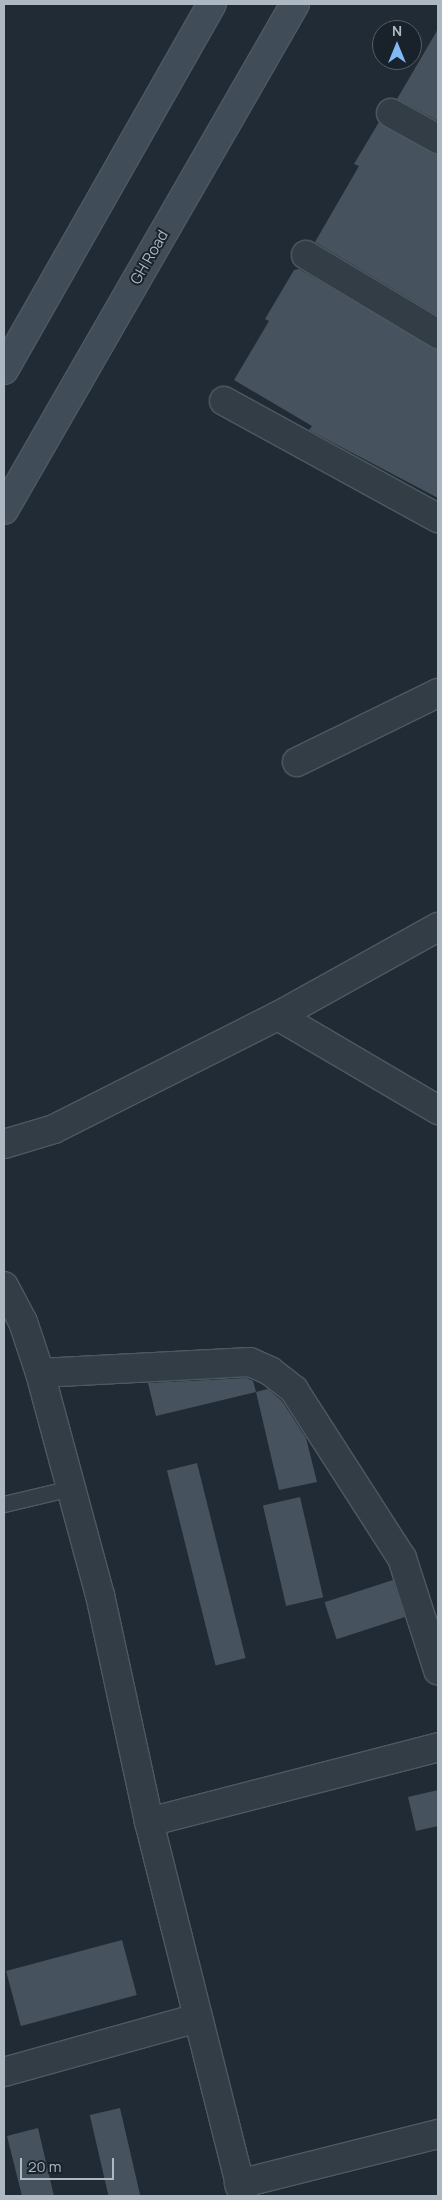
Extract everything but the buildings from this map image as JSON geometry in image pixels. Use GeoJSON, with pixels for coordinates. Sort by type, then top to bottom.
{"type":"FeatureCollection","features":[{"type":"Feature","properties":{"kind":"main road"},"geometry":{"type":"LineString","coordinates":[[4,370],[212,4]]}},
{"type":"Feature","properties":{"kind":"main road","name":"GH Road"},"geometry":{"type":"LineString","coordinates":[[4,510],[295,4]]}},
{"type":"Feature","properties":{"kind":"street"},"geometry":{"type":"LineString","coordinates":[[391,113],[438,139]]}},
{"type":"Feature","properties":{"kind":"street"},"geometry":{"type":"LineString","coordinates":[[306,255],[438,334]]}},
{"type":"Feature","properties":{"kind":"street"},"geometry":{"type":"LineString","coordinates":[[224,401],[438,518]]}},
{"type":"Feature","properties":{"kind":"street"},"geometry":{"type":"LineString","coordinates":[[297,762],[438,693]]}},
{"type":"Feature","properties":{"kind":"street"},"geometry":{"type":"LineString","coordinates":[[4,1144],[54,1130],[278,1016],[438,927]]}},
{"type":"Feature","properties":{"kind":"street"},"geometry":{"type":"LineString","coordinates":[[278,1016],[438,1110]]}},
{"type":"Feature","properties":{"kind":"street"},"geometry":{"type":"LineString","coordinates":[[4,1286],[23,1322],[40,1373],[100,1595],[149,1822],[241,2190],[438,2134]]}},
{"type":"Feature","properties":{"kind":"street"},"geometry":{"type":"LineString","coordinates":[[40,1373],[250,1362],[270,1370],[294,1390],[402,1558],[438,1670]]}},
{"type":"Feature","properties":{"kind":"street"},"geometry":{"type":"LineString","coordinates":[[149,1822],[438,1747]]}},
{"type":"Feature","properties":{"kind":"street"},"geometry":{"type":"LineString","coordinates":[[4,2072],[197,2018]]}},
{"type":"Feature","properties":{"kind":"lane"},"geometry":{"type":"LineString","coordinates":[[4,1504],[71,1488]]}}]}
